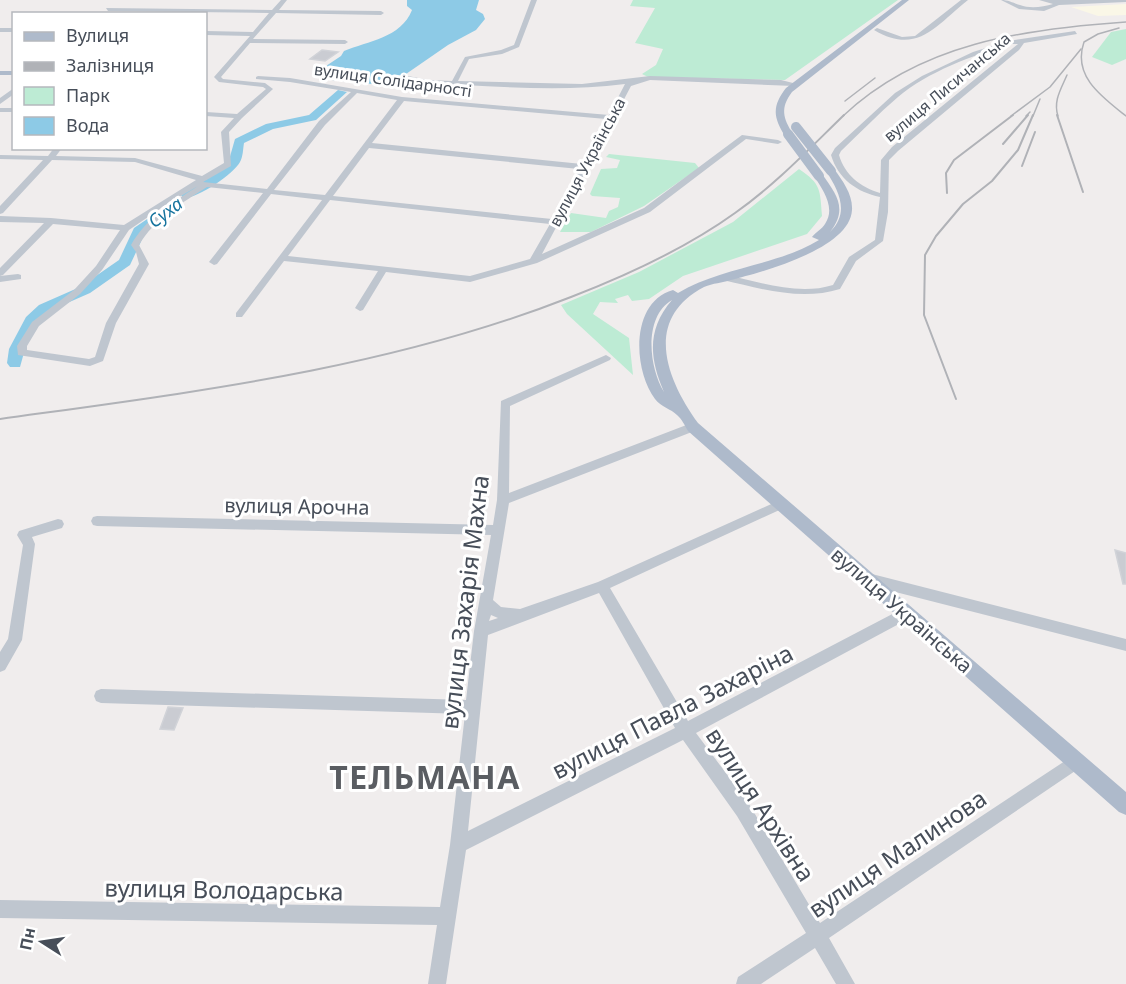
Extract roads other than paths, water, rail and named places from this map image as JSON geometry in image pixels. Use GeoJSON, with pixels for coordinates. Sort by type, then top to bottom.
{"type":"FeatureCollection","features":[{"type":"Feature","properties":{"kind":"main road"},"geometry":{"type":"LineString","coordinates":[[797,86],[906,0]]}},
{"type":"Feature","properties":{"kind":"main road"},"geometry":{"type":"LineString","coordinates":[[797,86],[916,0]]}},
{"type":"Feature","properties":{"kind":"main road","name":"вулиця Українська"},"geometry":{"type":"LineString","coordinates":[[797,86],[787,105],[790,119],[831,171],[847,199],[847,220],[840,230],[818,246],[700,285],[668,308],[658,332],[660,368],[681,411],[693,427],[1126,805]]}},
{"type":"Feature","properties":{"kind":"main road","name":"вулиця Українська"},"geometry":{"type":"LineString","coordinates":[[681,411],[660,397],[652,379],[648,361],[647,329],[659,303],[692,281],[813,240],[825,232],[836,216],[836,207],[828,188],[781,123],[778,106],[797,86]]}},
{"type":"Feature","properties":{"kind":"street"},"geometry":{"type":"LineString","coordinates":[[109,11],[123,0]]}},
{"type":"Feature","properties":{"kind":"street"},"geometry":{"type":"LineString","coordinates":[[199,183],[146,227],[138,239],[135,245],[144,264],[111,323],[99,359],[90,363],[22,353],[22,346],[40,318],[74,296],[99,268],[126,228],[228,164],[225,132],[239,116],[270,89],[269,87],[221,81],[217,77],[284,0]]}},
{"type":"Feature","properties":{"kind":"street"},"geometry":{"type":"LineString","coordinates":[[454,83],[467,58],[502,52],[517,46],[534,0]]}},
{"type":"Feature","properties":{"kind":"street"},"geometry":{"type":"LineString","coordinates":[[877,30],[909,39],[919,35],[957,3],[965,0]]}},
{"type":"Feature","properties":{"kind":"street"},"geometry":{"type":"LineString","coordinates":[[1004,0],[1021,8],[1044,9],[1060,3]]}},
{"type":"Feature","properties":{"kind":"street"},"geometry":{"type":"LineString","coordinates":[[1036,0],[1044,9]]}},
{"type":"Feature","properties":{"kind":"street"},"geometry":{"type":"LineString","coordinates":[[1042,0],[1060,3],[1126,0]]}},
{"type":"Feature","properties":{"kind":"street"},"geometry":{"type":"LineString","coordinates":[[109,11],[381,13]]}},
{"type":"Feature","properties":{"kind":"street"},"geometry":{"type":"LineString","coordinates":[[207,33],[255,34]]}},
{"type":"Feature","properties":{"kind":"street","name":"вулиця Лисичанська"},"geometry":{"type":"LineString","coordinates":[[726,278],[810,294],[826,292],[837,287],[849,260],[857,252],[879,241],[885,196],[885,160],[890,154],[1017,49],[1022,42],[1075,33]]}},
{"type":"Feature","properties":{"kind":"street"},"geometry":{"type":"LineString","coordinates":[[250,41],[345,42]]}},
{"type":"Feature","properties":{"kind":"street"},"geometry":{"type":"LineString","coordinates":[[885,196],[863,191],[857,187],[837,162],[835,155],[838,150],[897,94],[924,77],[975,53],[1010,42],[1022,42]]}},
{"type":"Feature","properties":{"kind":"street","name":"вулиця Солідарності"},"geometry":{"type":"LineString","coordinates":[[207,77],[290,80],[402,99],[611,117]]}},
{"type":"Feature","properties":{"kind":"street"},"geometry":{"type":"LineString","coordinates":[[408,78],[428,82],[583,87],[636,81]]}},
{"type":"Feature","properties":{"kind":"street","name":"вулиця Українська"},"geometry":{"type":"LineString","coordinates":[[534,261],[628,85],[650,78],[781,82],[797,86]]}},
{"type":"Feature","properties":{"kind":"street"},"geometry":{"type":"LineString","coordinates":[[214,262],[322,123],[356,91]]}},
{"type":"Feature","properties":{"kind":"street"},"geometry":{"type":"LineString","coordinates":[[0,102],[12,92]]}},
{"type":"Feature","properties":{"kind":"street"},"geometry":{"type":"LineString","coordinates":[[239,315],[402,99]]}},
{"type":"Feature","properties":{"kind":"street"},"geometry":{"type":"LineString","coordinates":[[207,114],[239,116]]}},
{"type":"Feature","properties":{"kind":"street"},"geometry":{"type":"LineString","coordinates":[[282,258],[470,279],[534,261],[647,210],[745,136],[778,142]]}},
{"type":"Feature","properties":{"kind":"street"},"geometry":{"type":"LineString","coordinates":[[366,145],[586,167]]}},
{"type":"Feature","properties":{"kind":"street"},"geometry":{"type":"LineString","coordinates":[[0,211],[57,150]]}},
{"type":"Feature","properties":{"kind":"street"},"geometry":{"type":"LineString","coordinates":[[0,157],[135,160],[199,183],[556,222]]}},
{"type":"Feature","properties":{"kind":"street"},"geometry":{"type":"LineString","coordinates":[[0,219],[126,228]]}},
{"type":"Feature","properties":{"kind":"street"},"geometry":{"type":"LineString","coordinates":[[0,273],[51,221]]}},
{"type":"Feature","properties":{"kind":"street"},"geometry":{"type":"LineString","coordinates":[[360,308],[383,270]]}},
{"type":"Feature","properties":{"kind":"street"},"geometry":{"type":"LineString","coordinates":[[0,279],[18,277]]}},
{"type":"Feature","properties":{"kind":"street","name":"вулиця Захарія Махна"},"geometry":{"type":"LineString","coordinates":[[437,984],[458,846],[481,631],[503,500],[505,404],[606,358]]}},
{"type":"Feature","properties":{"kind":"street"},"geometry":{"type":"LineString","coordinates":[[503,500],[693,427]]}},
{"type":"Feature","properties":{"kind":"street"},"geometry":{"type":"LineString","coordinates":[[481,631],[603,586],[782,504]]}},
{"type":"Feature","properties":{"kind":"street","name":"вулиця Арочна"},"geometry":{"type":"LineString","coordinates":[[97,521],[497,530]]}},
{"type":"Feature","properties":{"kind":"street"},"geometry":{"type":"LineString","coordinates":[[0,665],[15,640],[29,544],[23,535],[58,524]]}},
{"type":"Feature","properties":{"kind":"street"},"geometry":{"type":"LineString","coordinates":[[867,578],[1126,645]]}},
{"type":"Feature","properties":{"kind":"street","name":"вулиця Архівна"},"geometry":{"type":"LineString","coordinates":[[603,586],[685,731],[742,810],[846,984]]}},
{"type":"Feature","properties":{"kind":"street"},"geometry":{"type":"LineString","coordinates":[[486,601],[492,609],[498,612],[520,615]]}},
{"type":"Feature","properties":{"kind":"street","name":"вулиця Павла Захаріна"},"geometry":{"type":"LineString","coordinates":[[458,846],[685,731],[905,614]]}},
{"type":"Feature","properties":{"kind":"street"},"geometry":{"type":"LineString","coordinates":[[101,696],[472,707]]}},
{"type":"Feature","properties":{"kind":"street","name":"вулиця Малинова"},"geometry":{"type":"LineString","coordinates":[[746,984],[1076,762]]}},
{"type":"Feature","properties":{"kind":"street","name":"вулиця Володарська"},"geometry":{"type":"LineString","coordinates":[[0,909],[448,916]]}},
{"type":"Feature","properties":{"kind":"water"},"geometry":{"type":"Polygon","coordinates":[[[407,0],[479,0],[476,10],[483,14],[485,19],[476,30],[448,45],[406,74],[372,84],[332,80],[320,70],[341,56],[344,51],[383,37],[400,27],[412,10],[407,6],[407,0]]]}},
{"type":"Feature","properties":{"kind":"waterway","name":"Суха"},"geometry":{"type":"LineString","coordinates":[[187,195],[225,172],[235,161],[239,141],[270,126],[312,118],[342,92]]}},
{"type":"Feature","properties":{"kind":"waterway","name":"Суха"},"geometry":{"type":"LineString","coordinates":[[15,363],[17,349],[31,320],[44,308],[85,290],[125,262],[139,231],[162,213]]}},
{"type":"Feature","properties":{"kind":"railway"},"geometry":{"type":"LineString","coordinates":[[843,116],[873,91],[905,72],[939,56],[975,44],[1050,29],[1126,22]]}},
{"type":"Feature","properties":{"kind":"railway"},"geometry":{"type":"LineString","coordinates":[[1119,28],[1098,34],[1084,42],[1081,54],[1082,65],[1092,85],[1126,116]]}},
{"type":"Feature","properties":{"kind":"railway"},"geometry":{"type":"LineString","coordinates":[[1011,116],[1050,87],[1081,49]]}},
{"type":"Feature","properties":{"kind":"railway"},"geometry":{"type":"LineString","coordinates":[[1058,116],[1057,100],[1067,75]]}},
{"type":"Feature","properties":{"kind":"railway"},"geometry":{"type":"LineString","coordinates":[[845,101],[875,78]]}},
{"type":"Feature","properties":{"kind":"railway"},"geometry":{"type":"LineString","coordinates":[[1033,116],[1040,99]]}},
{"type":"Feature","properties":{"kind":"railway"},"geometry":{"type":"LineString","coordinates":[[1026,116],[1030,112]]}},
{"type":"Feature","properties":{"kind":"railway"},"geometry":{"type":"LineString","coordinates":[[947,193],[946,173],[954,160],[1013,115]]}},
{"type":"Feature","properties":{"kind":"railway"},"geometry":{"type":"LineString","coordinates":[[1003,144],[1028,115]]}},
{"type":"Feature","properties":{"kind":"railway"},"geometry":{"type":"LineString","coordinates":[[956,399],[924,315],[925,255],[936,236],[963,204],[992,181],[1018,150],[1033,115]]}},
{"type":"Feature","properties":{"kind":"railway"},"geometry":{"type":"LineString","coordinates":[[1057,115],[1083,192]]}},
{"type":"Feature","properties":{"kind":"railway"},"geometry":{"type":"LineString","coordinates":[[0,419],[218,388],[290,375],[432,343],[502,322],[614,280],[656,260],[716,226],[778,179],[843,116]]}},
{"type":"Feature","properties":{"kind":"railway"},"geometry":{"type":"LineString","coordinates":[[1022,166],[1035,132]]}},
{"type":"Feature","properties":{"kind":"district","name":"ТЕЛЬМАНА"},"geometry":{"type":"Point","coordinates":[425,776]}}]}
